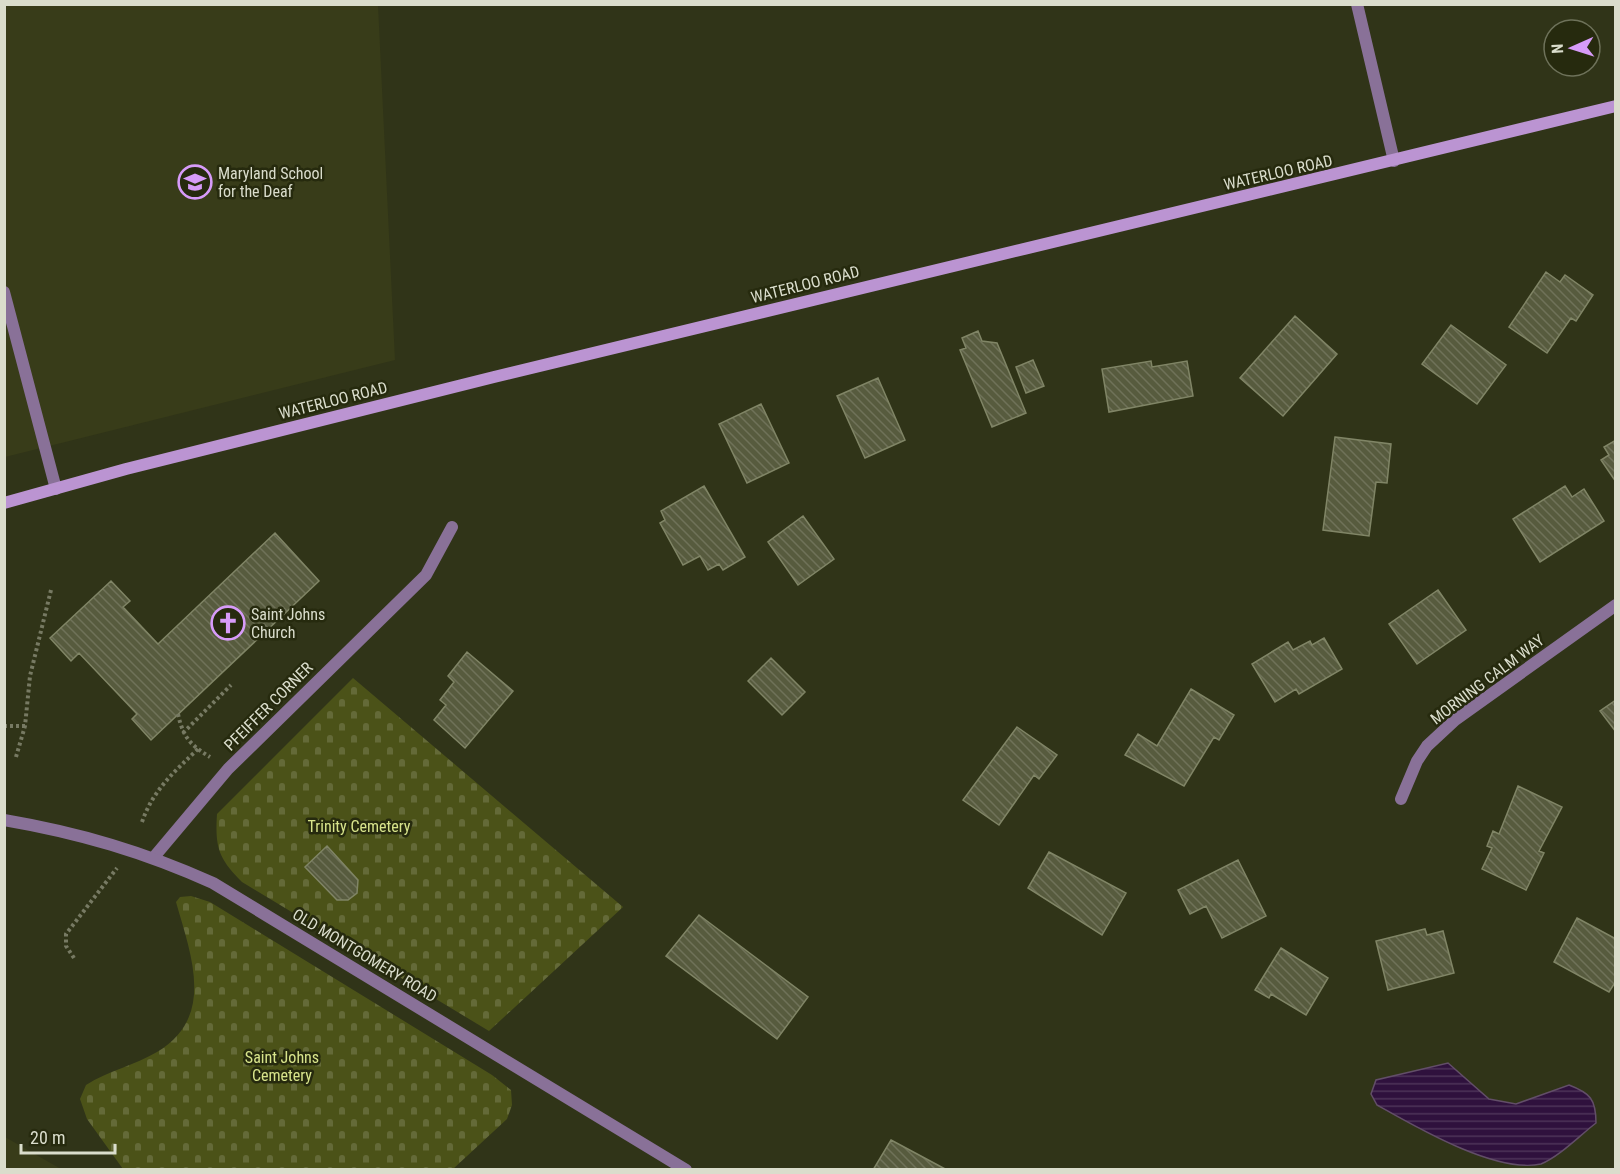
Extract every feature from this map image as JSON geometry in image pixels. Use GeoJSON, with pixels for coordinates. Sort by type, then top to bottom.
{"type":"FeatureCollection","features":[{"type":"Feature","properties":{"kind":"main road","name":"WATERLOO ROAD"},"geometry":{"type":"LineString","coordinates":[[4,503],[126,469],[517,372],[1616,106]]}},
{"type":"Feature","properties":{"kind":"street"},"geometry":{"type":"LineString","coordinates":[[1357,4],[1394,161]]}},
{"type":"Feature","properties":{"kind":"street"},"geometry":{"type":"LineString","coordinates":[[4,292],[56,489]]}},
{"type":"Feature","properties":{"kind":"street","name":"PFEIFFER CORNER"},"geometry":{"type":"LineString","coordinates":[[154,857],[228,769],[426,575],[452,527]]}},
{"type":"Feature","properties":{"kind":"street","name":"MORNING CALM WAY"},"geometry":{"type":"LineString","coordinates":[[1401,799],[1417,761],[1427,746],[1455,720],[1616,605]]}},
{"type":"Feature","properties":{"kind":"street","name":"OLD MONTGOMERY ROAD"},"geometry":{"type":"LineString","coordinates":[[4,820],[61,830],[154,857],[213,883],[686,1170]]}},
{"type":"Feature","properties":{"kind":"path"},"geometry":{"type":"LineString","coordinates":[[16,757],[25,726],[30,676],[51,590]]}},
{"type":"Feature","properties":{"kind":"path"},"geometry":{"type":"LineString","coordinates":[[183,733],[231,685]]}},
{"type":"Feature","properties":{"kind":"path"},"geometry":{"type":"LineString","coordinates":[[178,714],[183,733],[198,749],[228,769]]}},
{"type":"Feature","properties":{"kind":"path"},"geometry":{"type":"LineString","coordinates":[[4,726],[25,726]]}},
{"type":"Feature","properties":{"kind":"path"},"geometry":{"type":"LineString","coordinates":[[142,822],[149,801],[160,785],[198,749]]}},
{"type":"Feature","properties":{"kind":"path"},"geometry":{"type":"LineString","coordinates":[[74,958],[66,946],[66,934],[117,868]]}},
{"type":"Feature","properties":{"kind":"shaded area","name":"Maryland School for the Deaf"},"geometry":{"type":"Polygon","coordinates":[[[4,5],[378,5],[395,360],[5,457],[4,5]]]}},
{"type":"Feature","properties":{"kind":"shaded area"},"geometry":{"type":"Polygon","coordinates":[[[1448,1063],[1489,1099],[1516,1104],[1569,1085],[1587,1094],[1590,1098],[1595,1108],[1596,1123],[1548,1160],[1541,1164],[1523,1165],[1480,1156],[1434,1136],[1377,1105],[1371,1094],[1376,1080],[1448,1063]]]}},
{"type":"Feature","properties":{"kind":"shaded area"},"geometry":{"type":"Polygon","coordinates":[[[5,1137],[61,1169],[5,1169],[5,1137]]]}},
{"type":"Feature","properties":{"kind":"green space","name":"Trinity Cemetery"},"geometry":{"type":"Polygon","coordinates":[[[353,678],[623,907],[489,1031],[242,882],[223,859],[218,844],[217,814],[353,678]]]}},
{"type":"Feature","properties":{"kind":"green space","name":"Saint Johns Cemetery"},"geometry":{"type":"Polygon","coordinates":[[[191,896],[210,902],[492,1075],[511,1090],[512,1105],[507,1119],[453,1169],[123,1169],[87,1119],[80,1099],[86,1085],[157,1052],[175,1038],[187,1021],[193,1003],[194,984],[188,943],[176,902],[180,897],[191,896]]]}},
{"type":"Feature","properties":{"kind":"building"},"geometry":{"type":"Polygon","coordinates":[[[1546,272],[1560,282],[1565,275],[1593,295],[1576,321],[1571,318],[1547,353],[1509,327],[1546,272]]]}},
{"type":"Feature","properties":{"kind":"building"},"geometry":{"type":"Polygon","coordinates":[[[1295,316],[1337,354],[1283,416],[1240,378],[1295,316]]]}},
{"type":"Feature","properties":{"kind":"building"},"geometry":{"type":"Polygon","coordinates":[[[1451,325],[1506,365],[1477,404],[1422,364],[1451,325]]]}},
{"type":"Feature","properties":{"kind":"building"},"geometry":{"type":"Polygon","coordinates":[[[978,331],[982,341],[997,343],[1026,413],[992,427],[960,350],[966,348],[962,338],[978,331]]]}},
{"type":"Feature","properties":{"kind":"building"},"geometry":{"type":"Polygon","coordinates":[[[1033,360],[1044,386],[1026,393],[1016,367],[1033,360]]]}},
{"type":"Feature","properties":{"kind":"building"},"geometry":{"type":"Polygon","coordinates":[[[1151,361],[1152,367],[1187,361],[1193,396],[1109,412],[1102,369],[1151,361]]]}},
{"type":"Feature","properties":{"kind":"building"},"geometry":{"type":"Polygon","coordinates":[[[878,378],[905,440],[865,458],[837,396],[878,378]]]}},
{"type":"Feature","properties":{"kind":"building"},"geometry":{"type":"Polygon","coordinates":[[[761,404],[789,463],[747,483],[719,424],[761,404]]]}},
{"type":"Feature","properties":{"kind":"building"},"geometry":{"type":"Polygon","coordinates":[[[1335,437],[1391,444],[1387,483],[1376,482],[1369,536],[1323,530],[1335,437]]]}},
{"type":"Feature","properties":{"kind":"building"},"geometry":{"type":"Polygon","coordinates":[[[1616,440],[1616,482],[1601,460],[1609,455],[1604,447],[1616,440]]]}},
{"type":"Feature","properties":{"kind":"building"},"geometry":{"type":"Polygon","coordinates":[[[704,486],[745,557],[723,570],[719,564],[708,570],[700,556],[683,565],[660,523],[665,520],[661,511],[704,486]]]}},
{"type":"Feature","properties":{"kind":"building"},"geometry":{"type":"Polygon","coordinates":[[[1565,486],[1572,497],[1584,489],[1604,521],[1540,562],[1513,519],[1565,486]]]}},
{"type":"Feature","properties":{"kind":"building"},"geometry":{"type":"Polygon","coordinates":[[[803,516],[834,559],[798,585],[768,542],[803,516]]]}},
{"type":"Feature","properties":{"kind":"building","name":"Saint Johns Church"},"geometry":{"type":"Polygon","coordinates":[[[275,533],[319,581],[151,740],[132,719],[137,714],[79,653],[71,661],[50,638],[111,581],[130,601],[123,607],[158,644],[275,533]]]}},
{"type":"Feature","properties":{"kind":"building"},"geometry":{"type":"Polygon","coordinates":[[[1438,590],[1466,630],[1417,664],[1389,624],[1438,590]]]}},
{"type":"Feature","properties":{"kind":"building"},"geometry":{"type":"Polygon","coordinates":[[[1324,638],[1342,669],[1299,694],[1296,689],[1275,702],[1252,664],[1288,642],[1293,650],[1310,641],[1312,645],[1324,638]]]}},
{"type":"Feature","properties":{"kind":"building"},"geometry":{"type":"Polygon","coordinates":[[[467,652],[513,691],[465,748],[434,720],[446,705],[440,700],[454,682],[448,676],[467,652]]]}},
{"type":"Feature","properties":{"kind":"building"},"geometry":{"type":"Polygon","coordinates":[[[771,658],[805,692],[782,715],[748,681],[771,658]]]}},
{"type":"Feature","properties":{"kind":"building"},"geometry":{"type":"Polygon","coordinates":[[[1191,689],[1234,715],[1219,740],[1214,737],[1184,786],[1125,755],[1138,734],[1157,746],[1191,689]]]}},
{"type":"Feature","properties":{"kind":"building"},"geometry":{"type":"Polygon","coordinates":[[[1616,700],[1616,732],[1600,711],[1616,700]]]}},
{"type":"Feature","properties":{"kind":"building"},"geometry":{"type":"Polygon","coordinates":[[[1017,727],[1057,755],[1039,779],[1034,775],[999,825],[963,800],[1017,727]]]}},
{"type":"Feature","properties":{"kind":"building"},"geometry":{"type":"Polygon","coordinates":[[[1518,786],[1562,807],[1539,851],[1544,853],[1526,890],[1482,869],[1492,848],[1487,846],[1493,831],[1499,834],[1518,786]]]}},
{"type":"Feature","properties":{"kind":"building"},"geometry":{"type":"Polygon","coordinates":[[[327,846],[358,880],[357,893],[348,900],[337,900],[305,867],[327,846]]]}},
{"type":"Feature","properties":{"kind":"building"},"geometry":{"type":"Polygon","coordinates":[[[1049,852],[1126,893],[1102,935],[1028,888],[1049,852]]]}},
{"type":"Feature","properties":{"kind":"building"},"geometry":{"type":"Polygon","coordinates":[[[1238,860],[1266,916],[1222,938],[1206,906],[1190,914],[1178,890],[1238,860]]]}},
{"type":"Feature","properties":{"kind":"building"},"geometry":{"type":"Polygon","coordinates":[[[699,915],[808,997],[777,1039],[666,956],[699,915]]]}},
{"type":"Feature","properties":{"kind":"building"},"geometry":{"type":"Polygon","coordinates":[[[1577,918],[1616,939],[1616,981],[1609,992],[1554,962],[1577,918]]]}},
{"type":"Feature","properties":{"kind":"building"},"geometry":{"type":"Polygon","coordinates":[[[1425,929],[1427,935],[1443,931],[1454,973],[1388,990],[1376,941],[1425,929]]]}},
{"type":"Feature","properties":{"kind":"building"},"geometry":{"type":"Polygon","coordinates":[[[1281,948],[1328,978],[1306,1015],[1271,994],[1269,998],[1255,990],[1281,948]]]}},
{"type":"Feature","properties":{"kind":"building"},"geometry":{"type":"Polygon","coordinates":[[[891,1140],[947,1170],[873,1170],[891,1140]]]}},
{"type":"Feature","properties":{"kind":"place","name":"Maryland School for the Deaf"},"geometry":{"type":"Point","coordinates":[195,182]}},
{"type":"Feature","properties":{"kind":"place","name":"Saint Johns Church"},"geometry":{"type":"Point","coordinates":[228,623]}}]}
